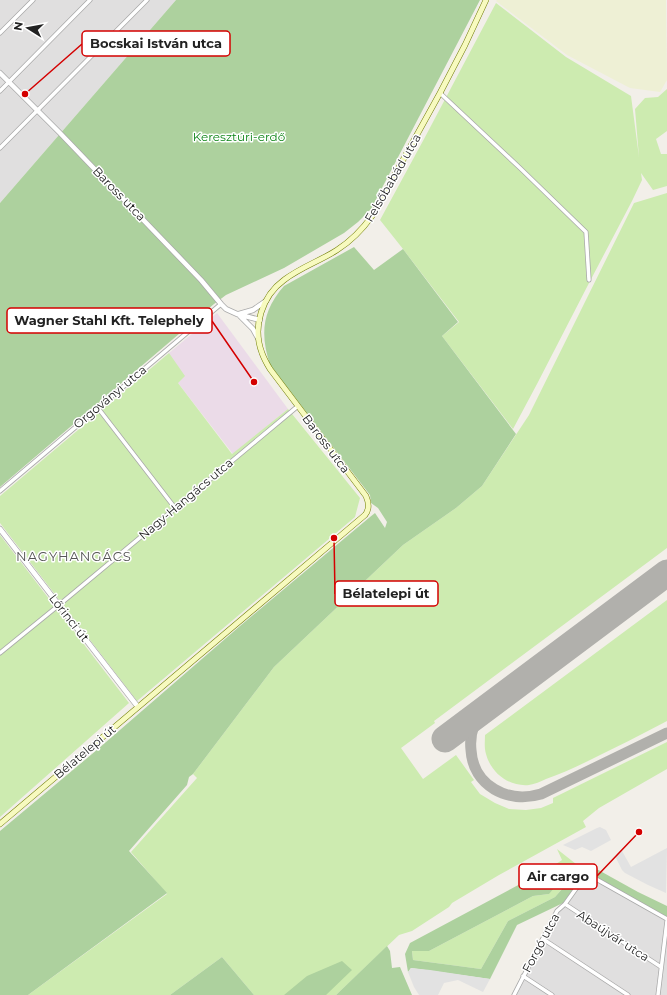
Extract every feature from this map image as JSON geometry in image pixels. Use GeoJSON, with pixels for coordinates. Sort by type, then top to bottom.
{"type":"FeatureCollection","features":[{"type":"Feature","properties":{"kind":"main road","name":"Felsőbabád utca"},"geometry":{"type":"LineString","coordinates":[[260,320],[266,301],[274,289],[285,279],[337,250],[352,239],[372,216],[440,94],[486,0]]}},
{"type":"Feature","properties":{"kind":"main road","name":"Baross utca"},"geometry":{"type":"LineString","coordinates":[[260,320],[258,331],[261,352],[270,369],[366,496],[369,507]]}},
{"type":"Feature","properties":{"kind":"main road","name":"Bélatelepi út"},"geometry":{"type":"LineString","coordinates":[[0,824],[365,515],[369,507]]}},
{"type":"Feature","properties":{"kind":"street"},"geometry":{"type":"LineString","coordinates":[[0,33],[32,0]]}},
{"type":"Feature","properties":{"kind":"street"},"geometry":{"type":"LineString","coordinates":[[0,91],[90,0]]}},
{"type":"Feature","properties":{"kind":"street"},"geometry":{"type":"LineString","coordinates":[[0,148],[147,0]]}},
{"type":"Feature","properties":{"kind":"street","name":"Baross utca"},"geometry":{"type":"LineString","coordinates":[[0,73],[38,110],[201,280],[221,304],[231,312],[260,320]]}},
{"type":"Feature","properties":{"kind":"street"},"geometry":{"type":"LineString","coordinates":[[440,94],[586,232],[589,280]]}},
{"type":"Feature","properties":{"kind":"street"},"geometry":{"type":"LineString","coordinates":[[237,314],[253,310],[266,301]]}},
{"type":"Feature","properties":{"kind":"street","name":"Orgoványi utca"},"geometry":{"type":"LineString","coordinates":[[0,491],[221,304]]}},
{"type":"Feature","properties":{"kind":"street","name":"Baross utca"},"geometry":{"type":"LineString","coordinates":[[237,314],[253,329],[259,340]]}},
{"type":"Feature","properties":{"kind":"street","name":"Nagy-Hangács utca"},"geometry":{"type":"LineString","coordinates":[[0,653],[298,406]]}},
{"type":"Feature","properties":{"kind":"street"},"geometry":{"type":"LineString","coordinates":[[98,408],[175,508]]}},
{"type":"Feature","properties":{"kind":"street","name":"Lőrinci út"},"geometry":{"type":"LineString","coordinates":[[0,529],[138,707]]}},
{"type":"Feature","properties":{"kind":"street","name":"Forgó utca"},"geometry":{"type":"LineString","coordinates":[[514,995],[557,911],[587,875],[667,920]]}},
{"type":"Feature","properties":{"kind":"street","name":"Abaújvár utca"},"geometry":{"type":"LineString","coordinates":[[564,904],[661,967]]}},
{"type":"Feature","properties":{"kind":"street"},"geometry":{"type":"LineString","coordinates":[[658,995],[667,920]]}},
{"type":"Feature","properties":{"kind":"street"},"geometry":{"type":"LineString","coordinates":[[542,939],[628,995]]}},
{"type":"Feature","properties":{"kind":"street"},"geometry":{"type":"LineString","coordinates":[[523,976],[552,995]]}},
{"type":"Feature","properties":{"kind":"shaded area"},"geometry":{"type":"Polygon","coordinates":[[[0,0],[176,0],[0,203],[0,0]]]}},
{"type":"Feature","properties":{"kind":"shaded area"},"geometry":{"type":"Polygon","coordinates":[[[217,313],[288,409],[233,454],[178,383],[169,353],[217,313]]]}},
{"type":"Feature","properties":{"kind":"shaded area"},"geometry":{"type":"Polygon","coordinates":[[[600,827],[606,830],[611,840],[591,851],[582,847],[575,850],[563,845],[597,828],[600,827]]]}},
{"type":"Feature","properties":{"kind":"shaded area"},"geometry":{"type":"Polygon","coordinates":[[[667,848],[666,893],[625,873],[615,856],[622,851],[631,867],[667,848]]]}},
{"type":"Feature","properties":{"kind":"shaded area"},"geometry":{"type":"Polygon","coordinates":[[[587,875],[667,919],[667,995],[514,995],[557,911],[587,875]]]}},
{"type":"Feature","properties":{"kind":"shaded area"},"geometry":{"type":"Polygon","coordinates":[[[411,968],[490,979],[483,992],[458,980],[444,983],[438,995],[419,995],[408,972],[411,968]]]}},
{"type":"Feature","properties":{"kind":"green space","name":"Keresztúri-erdő"},"geometry":{"type":"Polygon","coordinates":[[[176,0],[480,0],[371,209],[344,233],[284,268],[226,295],[0,487],[0,203],[176,0]]]}},
{"type":"Feature","properties":{"kind":"green space"},"geometry":{"type":"Polygon","coordinates":[[[666,0],[667,80],[660,92],[630,88],[567,55],[496,1],[666,0]]]}},
{"type":"Feature","properties":{"kind":"green space"},"geometry":{"type":"Polygon","coordinates":[[[496,3],[566,57],[631,96],[639,157],[635,109],[645,98],[658,97],[667,89],[667,131],[656,139],[661,154],[667,154],[667,186],[653,190],[641,173],[642,180],[632,201],[513,429],[442,336],[459,322],[380,220],[496,3]]]}},
{"type":"Feature","properties":{"kind":"green space"},"geometry":{"type":"Polygon","coordinates":[[[667,193],[667,548],[434,721],[435,723],[401,748],[423,779],[456,755],[474,780],[471,782],[480,794],[509,809],[526,810],[541,808],[553,803],[553,798],[667,742],[667,769],[599,808],[583,821],[586,827],[452,903],[449,907],[412,931],[399,935],[336,995],[254,995],[222,957],[170,995],[28,995],[167,894],[131,852],[197,778],[193,774],[274,667],[403,545],[456,508],[482,486],[529,415],[634,203],[667,193]]]}},
{"type":"Feature","properties":{"kind":"green space"},"geometry":{"type":"Polygon","coordinates":[[[354,247],[374,270],[403,249],[458,322],[442,336],[516,434],[482,486],[456,508],[403,545],[274,667],[193,774],[189,777],[187,785],[129,851],[167,893],[28,995],[0,995],[0,831],[375,513],[385,528],[387,522],[378,508],[371,503],[370,495],[270,365],[265,343],[264,333],[267,314],[277,295],[284,286],[354,247]]]}},
{"type":"Feature","properties":{"kind":"green space"},"geometry":{"type":"Polygon","coordinates":[[[169,353],[185,376],[178,383],[232,454],[288,409],[360,498],[355,517],[137,701],[0,523],[0,496],[169,353]]]}},
{"type":"Feature","properties":{"kind":"green space"},"geometry":{"type":"Polygon","coordinates":[[[0,535],[129,703],[0,817],[0,535]]]}},
{"type":"Feature","properties":{"kind":"green space"},"geometry":{"type":"Polygon","coordinates":[[[667,600],[667,721],[583,764],[529,785],[515,784],[497,773],[488,761],[485,746],[485,735],[667,600]]]}},
{"type":"Feature","properties":{"kind":"green space"},"geometry":{"type":"Polygon","coordinates":[[[557,849],[576,864],[569,881],[555,897],[508,921],[481,969],[413,960],[412,951],[429,951],[533,896],[549,894],[556,868],[550,868],[562,860],[557,849]]]}},
{"type":"Feature","properties":{"kind":"green space"},"geometry":{"type":"Polygon","coordinates":[[[584,864],[586,870],[584,875],[563,903],[517,925],[490,979],[411,968],[408,972],[405,954],[410,943],[550,868],[556,868],[563,877],[549,894],[533,896],[429,951],[412,951],[413,960],[481,969],[508,921],[555,897],[584,864]]]}},
{"type":"Feature","properties":{"kind":"green space"},"geometry":{"type":"Polygon","coordinates":[[[589,867],[593,867],[667,906],[667,917],[588,873],[589,867]]]}},
{"type":"Feature","properties":{"kind":"green space"},"geometry":{"type":"Polygon","coordinates":[[[387,946],[390,951],[392,968],[400,967],[412,995],[336,995],[387,946]]]}},
{"type":"Feature","properties":{"kind":"green space"},"geometry":{"type":"Polygon","coordinates":[[[222,957],[254,995],[170,995],[222,957]]]}},
{"type":"Feature","properties":{"kind":"green space"},"geometry":{"type":"Polygon","coordinates":[[[342,961],[352,970],[326,995],[284,995],[307,976],[342,961]]]}},
{"type":"Feature","properties":{"kind":"taxiway"},"geometry":{"type":"LineString","coordinates":[[491,704],[479,716],[473,728],[471,737],[473,763],[485,782],[494,789],[505,794],[516,796],[541,794],[667,733]]}},
{"type":"Feature","properties":{"kind":"runway"},"geometry":{"type":"LineString","coordinates":[[445,739],[667,573]]}},
{"type":"Feature","properties":{"kind":"place","name":"Bocskai István utca"},"geometry":{"type":"Point","coordinates":[25,94]}},
{"type":"Feature","properties":{"kind":"place","name":"Wagner Stahl Kft. Telephely"},"geometry":{"type":"Point","coordinates":[254,382]}},
{"type":"Feature","properties":{"kind":"place","name":"Bélatelepi út"},"geometry":{"type":"Point","coordinates":[334,538]}},
{"type":"Feature","properties":{"kind":"place","name":"Air cargo"},"geometry":{"type":"Point","coordinates":[639,832]}},
{"type":"Feature","properties":{"kind":"district","name":"NAGYHANGÁCS"},"geometry":{"type":"Point","coordinates":[74,556]}}]}
